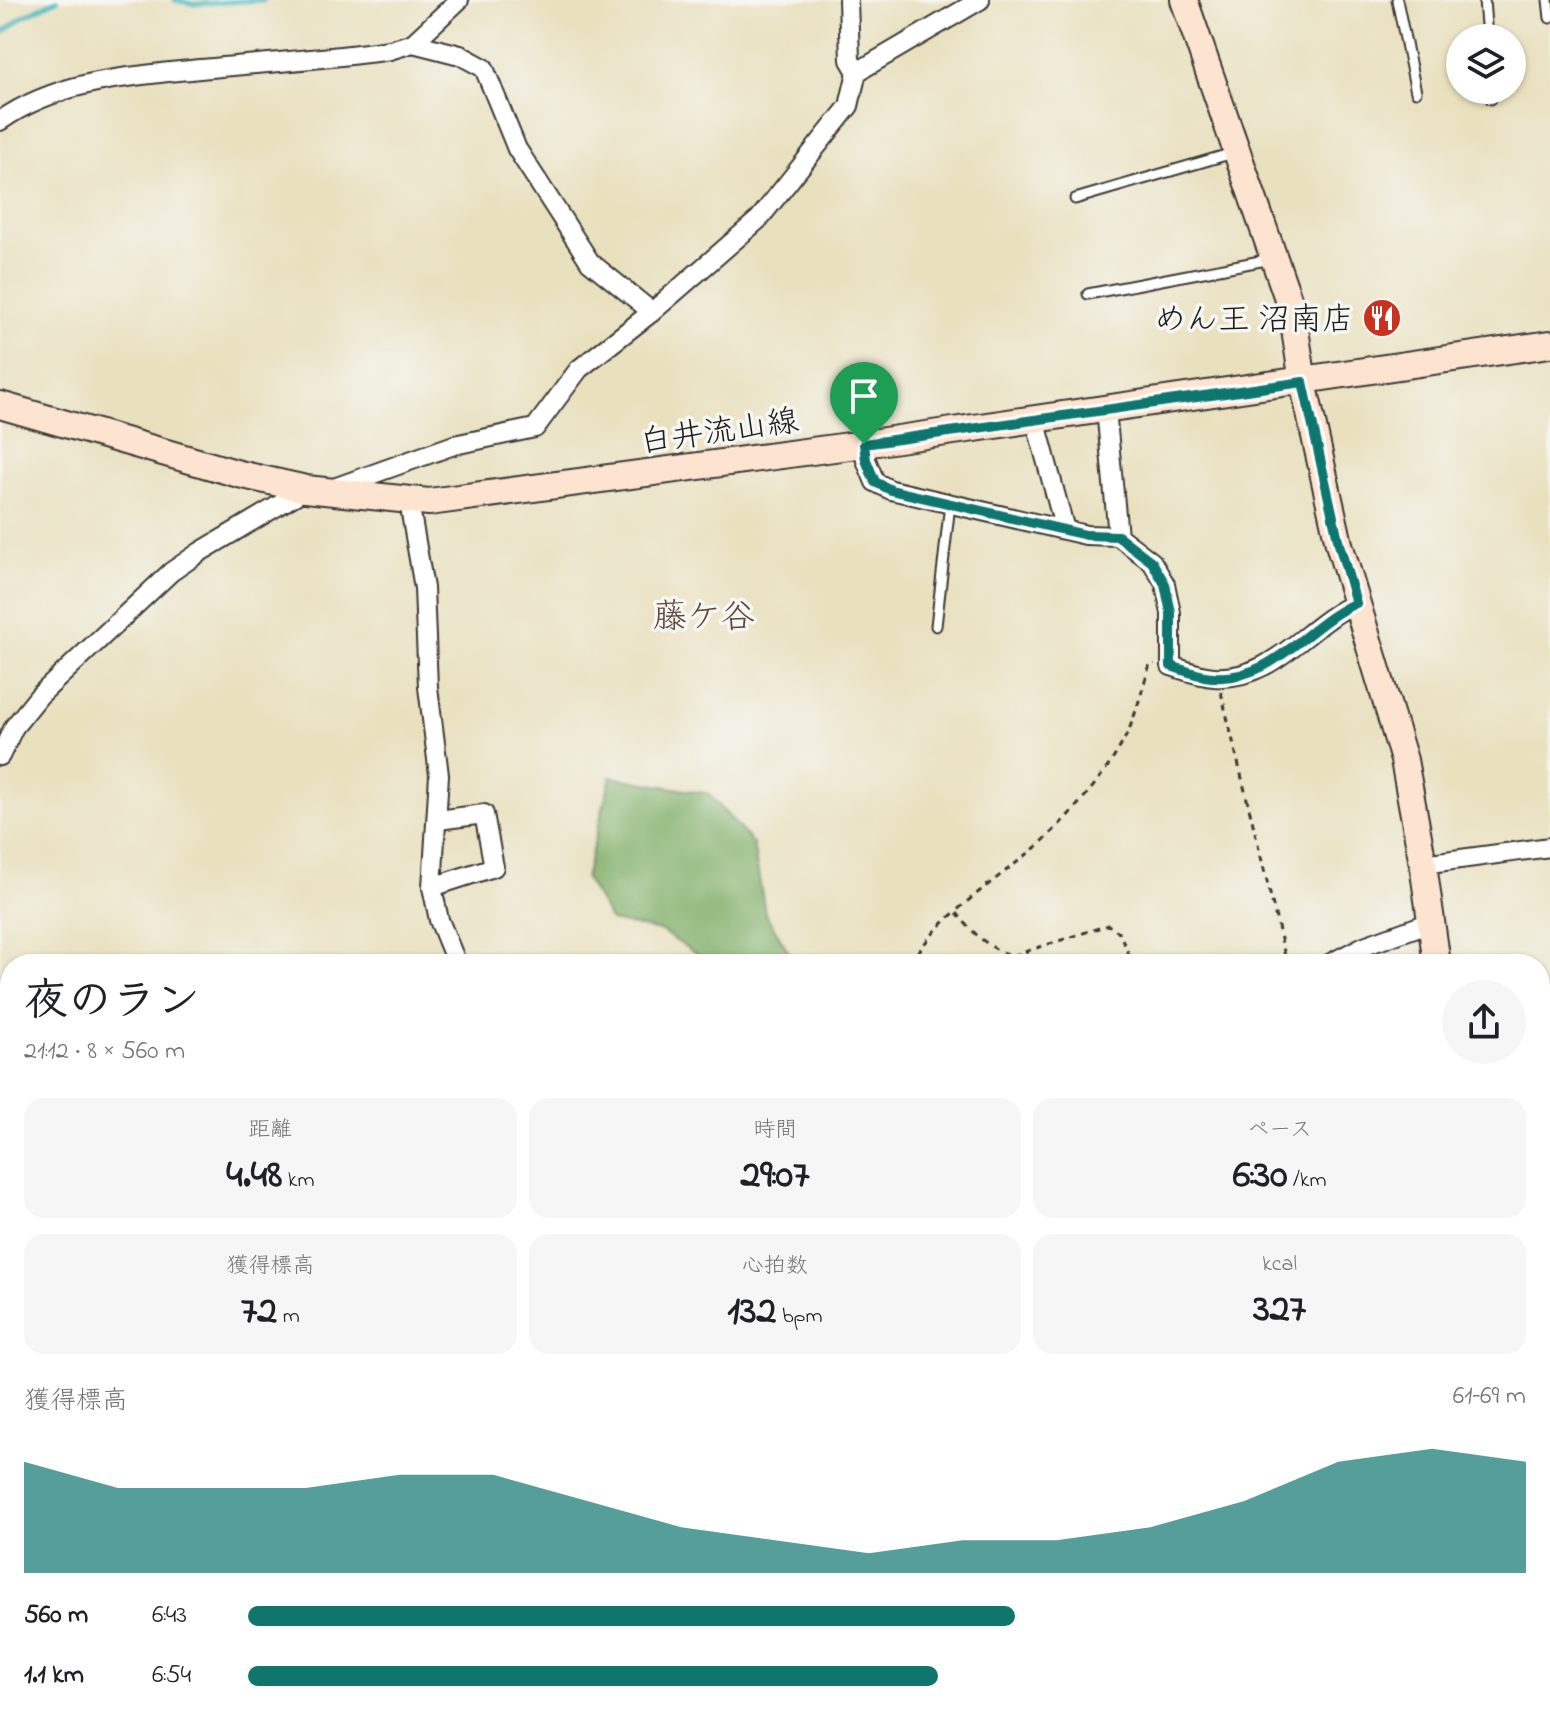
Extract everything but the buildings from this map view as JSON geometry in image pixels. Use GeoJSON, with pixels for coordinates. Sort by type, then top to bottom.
{"type":"FeatureCollection","features":[{"type":"Feature","properties":{"kind":"main road"},"geometry":{"type":"LineString","coordinates":[[1184,0],[1292,310],[1303,382],[1339,544],[1404,760],[1436,954]]}},
{"type":"Feature","properties":{"kind":"main road","name":"白井流山線"},"geometry":{"type":"LineString","coordinates":[[0,405],[239,474],[315,490],[409,502],[452,501],[1303,382],[1550,344]]}},
{"type":"Feature","properties":{"kind":"street"},"geometry":{"type":"LineString","coordinates":[[0,121],[13,112],[56,94],[107,78],[390,50],[413,43],[459,0]]}},
{"type":"Feature","properties":{"kind":"street"},"geometry":{"type":"LineString","coordinates":[[0,756],[14,727],[39,696],[171,572],[200,552],[315,490],[454,445],[535,428],[579,369],[652,312],[759,219],[849,106],[857,72],[850,60],[848,0]]}},
{"type":"Feature","properties":{"kind":"street"},"geometry":{"type":"LineString","coordinates":[[857,72],[980,0]]}},
{"type":"Feature","properties":{"kind":"street"},"geometry":{"type":"LineString","coordinates":[[413,43],[460,55],[484,68],[517,149],[581,249],[590,262],[652,312]]}},
{"type":"Feature","properties":{"kind":"street"},"geometry":{"type":"LineString","coordinates":[[1106,409],[1118,536]]}},
{"type":"Feature","properties":{"kind":"street"},"geometry":{"type":"LineString","coordinates":[[1035,419],[1065,530]]}},
{"type":"Feature","properties":{"kind":"street"},"geometry":{"type":"LineString","coordinates":[[864,444],[866,460],[875,482],[891,490],[1086,535],[1118,536],[1152,562],[1165,584],[1171,613],[1171,666],[1218,677],[1256,671],[1356,603]]}},
{"type":"Feature","properties":{"kind":"street"},"geometry":{"type":"LineString","coordinates":[[409,502],[424,588],[428,687],[439,775],[432,887],[439,920],[453,954]]}},
{"type":"Feature","properties":{"kind":"street"},"geometry":{"type":"LineString","coordinates":[[432,887],[494,867],[484,814],[438,820]]}},
{"type":"Feature","properties":{"kind":"street"},"geometry":{"type":"LineString","coordinates":[[1423,864],[1550,847]]}},
{"type":"Feature","properties":{"kind":"street"},"geometry":{"type":"LineString","coordinates":[[1348,954],[1431,922]]}},
{"type":"Feature","properties":{"kind":"lane"},"geometry":{"type":"LineString","coordinates":[[1397,0],[1416,92]]}},
{"type":"Feature","properties":{"kind":"lane"},"geometry":{"type":"LineString","coordinates":[[1484,0],[1486,24]]}},
{"type":"Feature","properties":{"kind":"lane"},"geometry":{"type":"LineString","coordinates":[[1548,0],[1550,18]]}},
{"type":"Feature","properties":{"kind":"lane"},"geometry":{"type":"LineString","coordinates":[[1075,199],[1237,152]]}},
{"type":"Feature","properties":{"kind":"lane"},"geometry":{"type":"LineString","coordinates":[[1088,294],[1275,258]]}},
{"type":"Feature","properties":{"kind":"lane"},"geometry":{"type":"LineString","coordinates":[[936,626],[950,504]]}},
{"type":"Feature","properties":{"kind":"path"},"geometry":{"type":"LineString","coordinates":[[918,954],[957,913],[1045,839],[1076,805],[1116,755],[1131,724],[1150,664],[1171,666]]}},
{"type":"Feature","properties":{"kind":"path"},"geometry":{"type":"LineString","coordinates":[[1218,677],[1285,954]]}},
{"type":"Feature","properties":{"kind":"path"},"geometry":{"type":"LineString","coordinates":[[957,913],[969,929],[1003,954]]}},
{"type":"Feature","properties":{"kind":"path"},"geometry":{"type":"LineString","coordinates":[[1018,954],[1108,925],[1119,932],[1129,954]]}},
{"type":"Feature","properties":{"kind":"green space"},"geometry":{"type":"Polygon","coordinates":[[[611,777],[709,794],[753,844],[765,913],[790,954],[696,954],[661,931],[611,921],[585,878],[611,777]]]}},
{"type":"Feature","properties":{"kind":"waterway"},"geometry":{"type":"LineString","coordinates":[[0,35],[22,17],[57,0]]}},
{"type":"Feature","properties":{"kind":"waterway"},"geometry":{"type":"LineString","coordinates":[[175,0],[193,4],[264,0]]}},
{"type":"Feature","properties":{"kind":"place","name":"めん王 沼南店"},"geometry":{"type":"Point","coordinates":[1382,318]}},
{"type":"Feature","properties":{"kind":"district","name":"藤ケ谷"},"geometry":{"type":"Point","coordinates":[704,615]}},
{"type":"Feature","properties":{"kind":"route"},"geometry":{"type":"LineString","coordinates":[[1303,382],[1339,544],[1356,603],[1256,671],[1211,677],[1171,666],[1171,613],[1165,584],[1152,562],[1118,536],[1086,535],[891,490],[875,482],[866,460],[864,444],[1303,382]]}}]}
